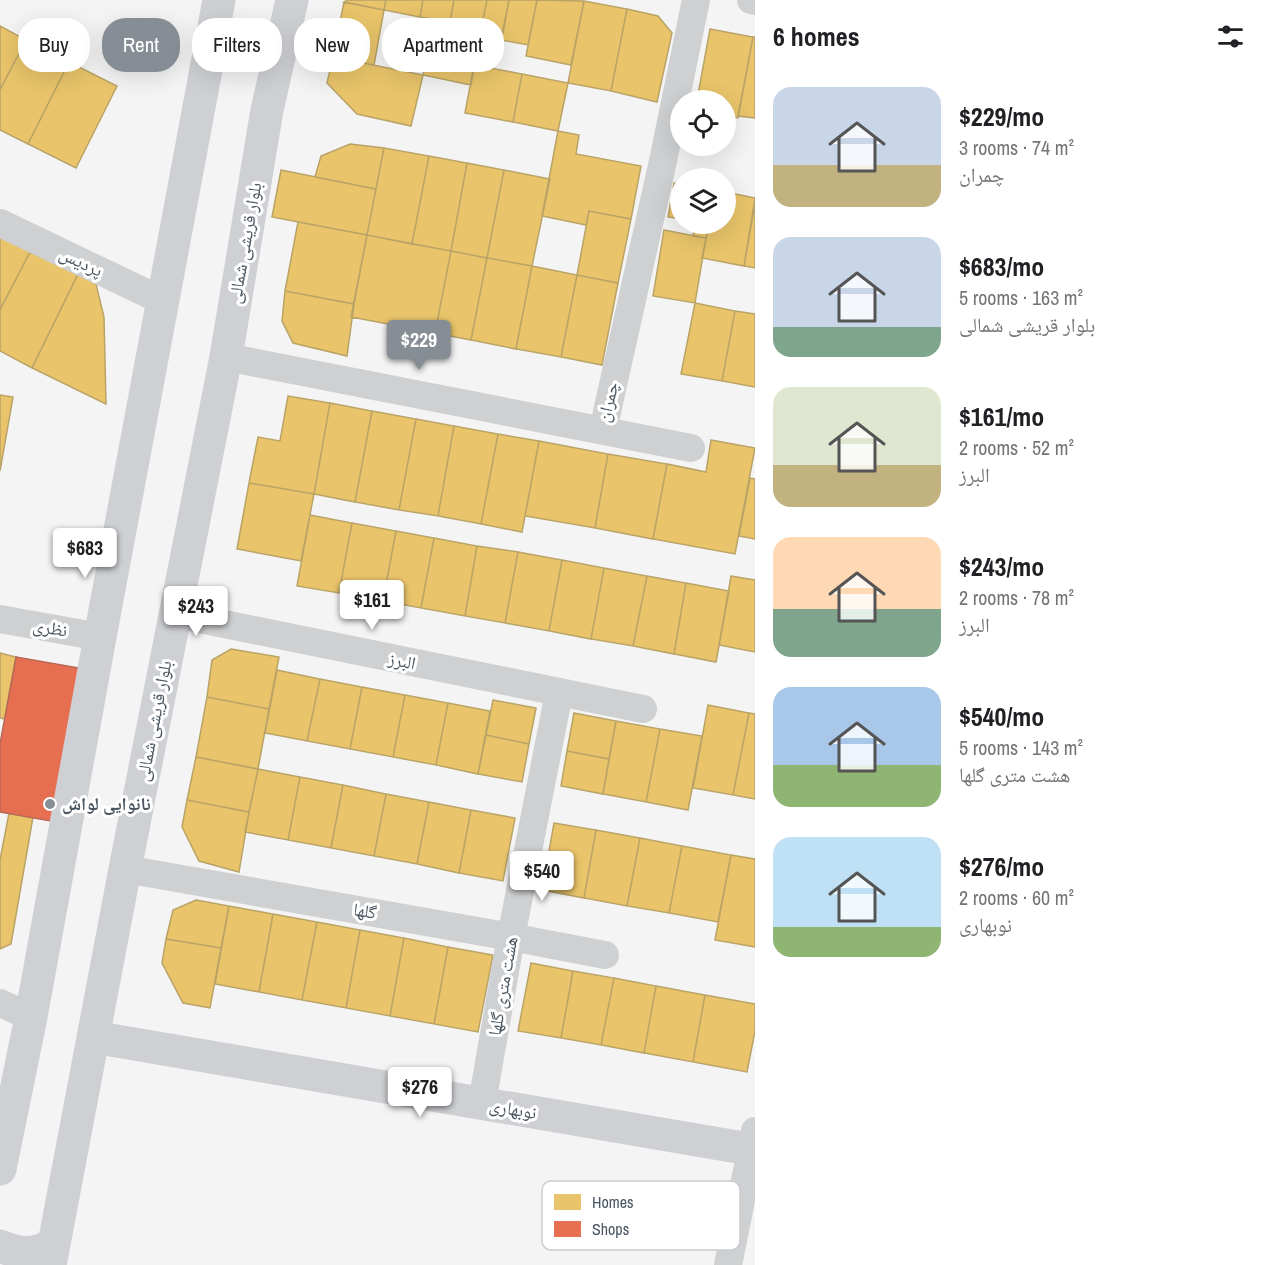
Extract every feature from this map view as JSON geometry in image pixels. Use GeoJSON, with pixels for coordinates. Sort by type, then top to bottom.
{"type":"FeatureCollection","features":[{"type":"Feature","properties":{"kind":"main road"},"geometry":{"type":"LineString","coordinates":[[0,1169],[31,1017],[219,0]]}},
{"type":"Feature","properties":{"kind":"main road","name":"بلوار قریشی شمالی"},"geometry":{"type":"LineString","coordinates":[[52,1255],[226,357],[267,110],[292,0]]}},
{"type":"Feature","properties":{"kind":"main road","name":"نوبهاری"},"geometry":{"type":"LineString","coordinates":[[93,1037],[482,1103],[754,1144]]}},
{"type":"Feature","properties":{"kind":"main road"},"geometry":{"type":"LineString","coordinates":[[0,1246],[16,1252],[39,1252],[47,1249],[52,1255]]}},
{"type":"Feature","properties":{"kind":"street","name":"چمران"},"geometry":{"type":"LineString","coordinates":[[226,357],[603,430],[696,0]]}},
{"type":"Feature","properties":{"kind":"street","name":"پردیس"},"geometry":{"type":"LineString","coordinates":[[0,224],[163,301]]}},
{"type":"Feature","properties":{"kind":"street"},"geometry":{"type":"LineString","coordinates":[[603,430],[691,448]]}},
{"type":"Feature","properties":{"kind":"street","name":"البرز"},"geometry":{"type":"LineString","coordinates":[[175,614],[643,709]]}},
{"type":"Feature","properties":{"kind":"street","name":"نظری"},"geometry":{"type":"LineString","coordinates":[[0,619],[100,637]]}},
{"type":"Feature","properties":{"kind":"street","name":"هشت متری گلها"},"geometry":{"type":"LineString","coordinates":[[482,1103],[511,937],[559,693]]}},
{"type":"Feature","properties":{"kind":"street","name":"گلها"},"geometry":{"type":"LineString","coordinates":[[125,869],[604,955]]}},
{"type":"Feature","properties":{"kind":"street"},"geometry":{"type":"LineString","coordinates":[[0,1003],[31,1017]]}},
{"type":"Feature","properties":{"kind":"street"},"geometry":{"type":"LineString","coordinates":[[740,1209],[754,1144]]}},
{"type":"Feature","properties":{"kind":"street"},"geometry":{"type":"LineString","coordinates":[[728,1265],[731,1250]]}},
{"type":"Feature","properties":{"kind":"building: Homes"},"geometry":{"type":"Polygon","coordinates":[[[347,0],[386,0],[384,10],[344,2],[347,0]]]}},
{"type":"Feature","properties":{"kind":"building: Homes"},"geometry":{"type":"Polygon","coordinates":[[[386,0],[423,0],[420,17],[384,10],[386,0]]]}},
{"type":"Feature","properties":{"kind":"building: Homes"},"geometry":{"type":"Polygon","coordinates":[[[423,0],[454,0],[451,18],[420,17],[423,0]]]}},
{"type":"Feature","properties":{"kind":"building: Homes"},"geometry":{"type":"Polygon","coordinates":[[[454,0],[487,0],[483,18],[451,18],[454,0]]]}},
{"type":"Feature","properties":{"kind":"building: Homes"},"geometry":{"type":"Polygon","coordinates":[[[487,0],[509,0],[504,28],[504,18],[483,18],[487,0]]]}},
{"type":"Feature","properties":{"kind":"building: Homes"},"geometry":{"type":"Polygon","coordinates":[[[509,0],[537,0],[528,45],[504,41],[504,25],[509,0]]]}},
{"type":"Feature","properties":{"kind":"building: Homes"},"geometry":{"type":"Polygon","coordinates":[[[537,0],[584,1],[571,65],[526,56],[537,0]]]}},
{"type":"Feature","properties":{"kind":"building: Homes"},"geometry":{"type":"Polygon","coordinates":[[[584,1],[627,9],[611,91],[568,83],[584,1]]]}},
{"type":"Feature","properties":{"kind":"building: Homes"},"geometry":{"type":"Polygon","coordinates":[[[344,2],[384,10],[374,65],[370,64],[370,18],[341,18],[344,2]]]}},
{"type":"Feature","properties":{"kind":"building: Homes"},"geometry":{"type":"Polygon","coordinates":[[[627,9],[658,16],[672,33],[657,102],[611,91],[627,9]]]}},
{"type":"Feature","properties":{"kind":"building: Homes"},"geometry":{"type":"Polygon","coordinates":[[[0,26],[18,36],[18,55],[0,90],[0,26]]]}},
{"type":"Feature","properties":{"kind":"building: Homes"},"geometry":{"type":"Polygon","coordinates":[[[710,29],[753,37],[738,118],[736,118],[736,90],[699,90],[710,29]]]}},
{"type":"Feature","properties":{"kind":"building: Homes"},"geometry":{"type":"Polygon","coordinates":[[[753,37],[755,37],[755,118],[738,116],[753,37]]]}},
{"type":"Feature","properties":{"kind":"building: Homes"},"geometry":{"type":"Polygon","coordinates":[[[18,55],[18,72],[64,72],[28,144],[0,130],[0,90],[18,55]]]}},
{"type":"Feature","properties":{"kind":"building: Homes"},"geometry":{"type":"Polygon","coordinates":[[[370,64],[382,67],[382,72],[408,72],[423,75],[411,126],[357,114],[327,83],[330,72],[370,72],[370,64]]]}},
{"type":"Feature","properties":{"kind":"building: Homes"},"geometry":{"type":"Polygon","coordinates":[[[504,71],[522,74],[513,122],[465,113],[473,72],[504,71]]]}},
{"type":"Feature","properties":{"kind":"building: Homes"},"geometry":{"type":"Polygon","coordinates":[[[64,72],[89,72],[117,86],[76,168],[28,144],[64,72]]]}},
{"type":"Feature","properties":{"kind":"building: Homes"},"geometry":{"type":"Polygon","coordinates":[[[424,72],[473,72],[471,85],[423,75],[424,72]]]}},
{"type":"Feature","properties":{"kind":"building: Homes"},"geometry":{"type":"Polygon","coordinates":[[[522,74],[568,83],[558,131],[513,122],[522,74]]]}},
{"type":"Feature","properties":{"kind":"building: Homes"},"geometry":{"type":"Polygon","coordinates":[[[558,131],[579,135],[576,154],[641,166],[631,219],[589,211],[586,225],[542,216],[558,131]]]}},
{"type":"Feature","properties":{"kind":"building: Homes"},"geometry":{"type":"Polygon","coordinates":[[[350,144],[384,148],[376,189],[315,177],[321,156],[350,144]]]}},
{"type":"Feature","properties":{"kind":"building: Homes"},"geometry":{"type":"Polygon","coordinates":[[[384,148],[429,156],[412,244],[367,235],[384,148]]]}},
{"type":"Feature","properties":{"kind":"building: Homes"},"geometry":{"type":"Polygon","coordinates":[[[429,156],[467,163],[451,251],[412,244],[429,156]]]}},
{"type":"Feature","properties":{"kind":"building: Homes"},"geometry":{"type":"Polygon","coordinates":[[[467,163],[504,170],[487,258],[451,251],[467,163]]]}},
{"type":"Feature","properties":{"kind":"building: Homes"},"geometry":{"type":"Polygon","coordinates":[[[281,170],[376,189],[367,235],[272,217],[281,170]]]}},
{"type":"Feature","properties":{"kind":"building: Homes"},"geometry":{"type":"Polygon","coordinates":[[[504,170],[550,179],[532,266],[487,258],[504,170]]]}},
{"type":"Feature","properties":{"kind":"building: Homes"},"geometry":{"type":"Polygon","coordinates":[[[736,194],[755,198],[744,266],[702,258],[707,234],[736,234],[736,194]]]}},
{"type":"Feature","properties":{"kind":"building: Homes"},"geometry":{"type":"Polygon","coordinates":[[[755,204],[755,268],[744,266],[755,204]]]}},
{"type":"Feature","properties":{"kind":"building: Homes"},"geometry":{"type":"Polygon","coordinates":[[[589,211],[631,219],[618,283],[577,275],[589,211]]]}},
{"type":"Feature","properties":{"kind":"building: Homes"},"geometry":{"type":"Polygon","coordinates":[[[298,222],[367,235],[354,304],[285,291],[298,222]]]}},
{"type":"Feature","properties":{"kind":"building: Homes"},"geometry":{"type":"Polygon","coordinates":[[[664,230],[670,231],[670,234],[706,238],[695,303],[653,296],[664,230]]]}},
{"type":"Feature","properties":{"kind":"building: Homes"},"geometry":{"type":"Polygon","coordinates":[[[693,234],[707,234],[706,238],[693,236],[693,234]]]}},
{"type":"Feature","properties":{"kind":"building: Homes"},"geometry":{"type":"Polygon","coordinates":[[[367,235],[451,251],[435,333],[351,317],[367,235]]]}},
{"type":"Feature","properties":{"kind":"building: Homes"},"geometry":{"type":"Polygon","coordinates":[[[0,236],[30,252],[0,310],[0,236]]]}},
{"type":"Feature","properties":{"kind":"building: Homes"},"geometry":{"type":"Polygon","coordinates":[[[451,251],[487,258],[471,340],[435,333],[451,251]]]}},
{"type":"Feature","properties":{"kind":"building: Homes"},"geometry":{"type":"Polygon","coordinates":[[[30,252],[78,274],[32,368],[0,351],[0,310],[30,252]]]}},
{"type":"Feature","properties":{"kind":"building: Homes"},"geometry":{"type":"Polygon","coordinates":[[[487,258],[532,266],[516,349],[471,340],[487,258]]]}},
{"type":"Feature","properties":{"kind":"building: Homes"},"geometry":{"type":"Polygon","coordinates":[[[532,266],[577,275],[561,357],[516,349],[532,266]]]}},
{"type":"Feature","properties":{"kind":"building: Homes"},"geometry":{"type":"Polygon","coordinates":[[[78,274],[95,280],[104,317],[106,404],[32,368],[78,274]]]}},
{"type":"Feature","properties":{"kind":"building: Homes"},"geometry":{"type":"Polygon","coordinates":[[[577,275],[618,283],[602,365],[561,357],[577,275]]]}},
{"type":"Feature","properties":{"kind":"building: Homes"},"geometry":{"type":"Polygon","coordinates":[[[285,291],[354,304],[347,356],[293,343],[282,321],[285,291]]]}},
{"type":"Feature","properties":{"kind":"building: Homes"},"geometry":{"type":"Polygon","coordinates":[[[695,303],[735,311],[722,381],[681,374],[695,303]]]}},
{"type":"Feature","properties":{"kind":"building: Homes"},"geometry":{"type":"Polygon","coordinates":[[[735,311],[755,314],[755,387],[722,381],[735,311]]]}},
{"type":"Feature","properties":{"kind":"building: Homes"},"geometry":{"type":"Polygon","coordinates":[[[0,395],[13,397],[0,471],[0,395]]]}},
{"type":"Feature","properties":{"kind":"building: Homes"},"geometry":{"type":"Polygon","coordinates":[[[288,396],[330,403],[314,494],[249,483],[258,437],[280,441],[288,396]]]}},
{"type":"Feature","properties":{"kind":"building: Homes"},"geometry":{"type":"Polygon","coordinates":[[[330,403],[372,411],[355,502],[314,494],[330,403]]]}},
{"type":"Feature","properties":{"kind":"building: Homes"},"geometry":{"type":"Polygon","coordinates":[[[372,411],[416,419],[399,510],[355,502],[372,411]]]}},
{"type":"Feature","properties":{"kind":"building: Homes"},"geometry":{"type":"Polygon","coordinates":[[[416,419],[454,426],[438,516],[399,510],[416,419]]]}},
{"type":"Feature","properties":{"kind":"building: Homes"},"geometry":{"type":"Polygon","coordinates":[[[454,426],[498,434],[481,524],[438,516],[454,426]]]}},
{"type":"Feature","properties":{"kind":"building: Homes"},"geometry":{"type":"Polygon","coordinates":[[[498,434],[539,441],[522,532],[481,524],[498,434]]]}},
{"type":"Feature","properties":{"kind":"building: Homes"},"geometry":{"type":"Polygon","coordinates":[[[711,440],[755,448],[735,554],[653,539],[667,464],[706,472],[711,440]]]}},
{"type":"Feature","properties":{"kind":"building: Homes"},"geometry":{"type":"Polygon","coordinates":[[[539,441],[608,454],[595,528],[525,516],[539,441]]]}},
{"type":"Feature","properties":{"kind":"building: Homes"},"geometry":{"type":"Polygon","coordinates":[[[608,454],[667,464],[653,539],[595,528],[608,454]]]}},
{"type":"Feature","properties":{"kind":"building: Homes"},"geometry":{"type":"Polygon","coordinates":[[[750,478],[755,479],[755,539],[739,536],[750,478]]]}},
{"type":"Feature","properties":{"kind":"building: Homes"},"geometry":{"type":"Polygon","coordinates":[[[249,483],[314,494],[301,561],[237,549],[249,483]]]}},
{"type":"Feature","properties":{"kind":"building: Homes"},"geometry":{"type":"Polygon","coordinates":[[[310,515],[352,523],[339,593],[297,586],[310,515]]]}},
{"type":"Feature","properties":{"kind":"building: Homes"},"geometry":{"type":"Polygon","coordinates":[[[352,523],[396,531],[383,601],[339,593],[352,523]]]}},
{"type":"Feature","properties":{"kind":"building: Homes"},"geometry":{"type":"Polygon","coordinates":[[[396,531],[434,538],[421,608],[383,601],[396,531]]]}},
{"type":"Feature","properties":{"kind":"building: Homes"},"geometry":{"type":"Polygon","coordinates":[[[434,538],[477,546],[465,616],[421,608],[434,538]]]}},
{"type":"Feature","properties":{"kind":"building: Homes"},"geometry":{"type":"Polygon","coordinates":[[[477,546],[518,552],[505,623],[465,616],[477,546]]]}},
{"type":"Feature","properties":{"kind":"building: Homes"},"geometry":{"type":"Polygon","coordinates":[[[518,552],[562,560],[549,631],[505,623],[518,552]]]}},
{"type":"Feature","properties":{"kind":"building: Homes"},"geometry":{"type":"Polygon","coordinates":[[[562,560],[604,568],[591,639],[549,631],[562,560]]]}},
{"type":"Feature","properties":{"kind":"building: Homes"},"geometry":{"type":"Polygon","coordinates":[[[604,568],[647,576],[633,646],[591,639],[604,568]]]}},
{"type":"Feature","properties":{"kind":"building: Homes"},"geometry":{"type":"Polygon","coordinates":[[[647,576],[686,583],[674,654],[633,646],[647,576]]]}},
{"type":"Feature","properties":{"kind":"building: Homes"},"geometry":{"type":"Polygon","coordinates":[[[731,576],[755,580],[755,652],[719,645],[731,576]]]}},
{"type":"Feature","properties":{"kind":"building: Homes"},"geometry":{"type":"Polygon","coordinates":[[[686,583],[729,591],[716,662],[674,654],[686,583]]]}},
{"type":"Feature","properties":{"kind":"building: Homes"},"geometry":{"type":"Polygon","coordinates":[[[231,649],[279,657],[269,709],[207,697],[212,660],[231,649]]]}},
{"type":"Feature","properties":{"kind":"building: Homes"},"geometry":{"type":"Polygon","coordinates":[[[0,653],[16,657],[5,719],[0,718],[0,653]]]}},
{"type":"Feature","properties":{"kind":"building: Homes"},"geometry":{"type":"Polygon","coordinates":[[[277,670],[320,679],[307,741],[265,733],[277,670]]]}},
{"type":"Feature","properties":{"kind":"building: Homes"},"geometry":{"type":"Polygon","coordinates":[[[320,679],[362,687],[350,749],[307,741],[320,679]]]}},
{"type":"Feature","properties":{"kind":"building: Homes"},"geometry":{"type":"Polygon","coordinates":[[[362,687],[405,695],[393,757],[350,749],[362,687]]]}},
{"type":"Feature","properties":{"kind":"building: Homes"},"geometry":{"type":"Polygon","coordinates":[[[405,695],[448,703],[436,765],[393,757],[405,695]]]}},
{"type":"Feature","properties":{"kind":"building: Homes"},"geometry":{"type":"Polygon","coordinates":[[[207,697],[269,709],[258,769],[196,757],[207,697]]]}},
{"type":"Feature","properties":{"kind":"building: Homes"},"geometry":{"type":"Polygon","coordinates":[[[493,700],[536,708],[529,744],[486,735],[493,700]]]}},
{"type":"Feature","properties":{"kind":"building: Homes"},"geometry":{"type":"Polygon","coordinates":[[[448,703],[490,711],[478,774],[436,765],[448,703]]]}},
{"type":"Feature","properties":{"kind":"building: Homes"},"geometry":{"type":"Polygon","coordinates":[[[708,705],[749,713],[733,795],[693,788],[708,705]]]}},
{"type":"Feature","properties":{"kind":"building: Homes"},"geometry":{"type":"Polygon","coordinates":[[[574,713],[616,721],[609,759],[567,751],[574,713]]]}},
{"type":"Feature","properties":{"kind":"building: Homes"},"geometry":{"type":"Polygon","coordinates":[[[749,713],[755,714],[755,799],[733,795],[749,713]]]}},
{"type":"Feature","properties":{"kind":"building: Homes"},"geometry":{"type":"Polygon","coordinates":[[[616,721],[660,729],[646,802],[603,794],[616,721]]]}},
{"type":"Feature","properties":{"kind":"building: Homes"},"geometry":{"type":"Polygon","coordinates":[[[660,729],[702,736],[688,810],[646,802],[660,729]]]}},
{"type":"Feature","properties":{"kind":"building: Homes"},"geometry":{"type":"Polygon","coordinates":[[[486,735],[529,744],[522,782],[478,774],[486,735]]]}},
{"type":"Feature","properties":{"kind":"building: Homes"},"geometry":{"type":"Polygon","coordinates":[[[567,751],[609,759],[603,794],[561,786],[567,751]]]}},
{"type":"Feature","properties":{"kind":"building: Homes"},"geometry":{"type":"Polygon","coordinates":[[[196,757],[258,769],[249,812],[187,800],[196,757]]]}},
{"type":"Feature","properties":{"kind":"building: Homes"},"geometry":{"type":"Polygon","coordinates":[[[258,769],[300,777],[288,840],[245,832],[258,769]]]}},
{"type":"Feature","properties":{"kind":"building: Homes"},"geometry":{"type":"Polygon","coordinates":[[[300,777],[343,785],[331,848],[288,840],[300,777]]]}},
{"type":"Feature","properties":{"kind":"building: Homes"},"geometry":{"type":"Polygon","coordinates":[[[343,785],[386,794],[374,856],[331,848],[343,785]]]}},
{"type":"Feature","properties":{"kind":"building: Homes"},"geometry":{"type":"Polygon","coordinates":[[[386,794],[429,802],[417,864],[374,856],[386,794]]]}},
{"type":"Feature","properties":{"kind":"building: Homes"},"geometry":{"type":"Polygon","coordinates":[[[187,800],[249,812],[239,872],[199,861],[182,827],[187,800]]]}},
{"type":"Feature","properties":{"kind":"building: Homes"},"geometry":{"type":"Polygon","coordinates":[[[429,802],[471,810],[459,873],[417,864],[429,802]]]}},
{"type":"Feature","properties":{"kind":"building: Homes"},"geometry":{"type":"Polygon","coordinates":[[[471,810],[515,818],[503,881],[459,873],[471,810]]]}},
{"type":"Feature","properties":{"kind":"building: Homes"},"geometry":{"type":"Polygon","coordinates":[[[9,813],[33,817],[11,944],[0,949],[0,860],[9,813]]]}},
{"type":"Feature","properties":{"kind":"building: Homes"},"geometry":{"type":"Polygon","coordinates":[[[554,823],[596,830],[584,898],[542,890],[554,823]]]}},
{"type":"Feature","properties":{"kind":"building: Homes"},"geometry":{"type":"Polygon","coordinates":[[[596,830],[640,838],[627,906],[584,898],[596,830]]]}},
{"type":"Feature","properties":{"kind":"building: Homes"},"geometry":{"type":"Polygon","coordinates":[[[640,838],[682,846],[669,913],[627,906],[640,838]]]}},
{"type":"Feature","properties":{"kind":"building: Homes"},"geometry":{"type":"Polygon","coordinates":[[[682,846],[731,855],[718,922],[669,913],[682,846]]]}},
{"type":"Feature","properties":{"kind":"building: Homes"},"geometry":{"type":"Polygon","coordinates":[[[731,855],[755,859],[755,947],[715,940],[731,855]]]}},
{"type":"Feature","properties":{"kind":"building: Homes"},"geometry":{"type":"Polygon","coordinates":[[[196,900],[229,906],[221,948],[166,939],[173,910],[196,900]]]}},
{"type":"Feature","properties":{"kind":"building: Homes"},"geometry":{"type":"Polygon","coordinates":[[[229,906],[273,914],[259,992],[215,984],[229,906]]]}},
{"type":"Feature","properties":{"kind":"building: Homes"},"geometry":{"type":"Polygon","coordinates":[[[273,914],[317,922],[302,1000],[259,992],[273,914]]]}},
{"type":"Feature","properties":{"kind":"building: Homes"},"geometry":{"type":"Polygon","coordinates":[[[317,922],[360,930],[346,1008],[302,1000],[317,922]]]}},
{"type":"Feature","properties":{"kind":"building: Homes"},"geometry":{"type":"Polygon","coordinates":[[[360,930],[404,938],[390,1016],[346,1008],[360,930]]]}},
{"type":"Feature","properties":{"kind":"building: Homes"},"geometry":{"type":"Polygon","coordinates":[[[404,938],[448,947],[434,1024],[390,1016],[404,938]]]}},
{"type":"Feature","properties":{"kind":"building: Homes"},"geometry":{"type":"Polygon","coordinates":[[[166,939],[221,948],[210,1008],[183,1003],[162,963],[166,939]]]}},
{"type":"Feature","properties":{"kind":"building: Homes"},"geometry":{"type":"Polygon","coordinates":[[[448,947],[493,955],[478,1032],[434,1024],[448,947]]]}},
{"type":"Feature","properties":{"kind":"building: Homes"},"geometry":{"type":"Polygon","coordinates":[[[531,963],[573,971],[561,1038],[518,1031],[531,963]]]}},
{"type":"Feature","properties":{"kind":"building: Homes"},"geometry":{"type":"Polygon","coordinates":[[[573,971],[614,978],[601,1045],[561,1038],[573,971]]]}},
{"type":"Feature","properties":{"kind":"building: Homes"},"geometry":{"type":"Polygon","coordinates":[[[614,978],[656,986],[644,1053],[601,1045],[614,978]]]}},
{"type":"Feature","properties":{"kind":"building: Homes"},"geometry":{"type":"Polygon","coordinates":[[[656,986],[705,995],[693,1062],[644,1053],[656,986]]]}},
{"type":"Feature","properties":{"kind":"building: Homes"},"geometry":{"type":"Polygon","coordinates":[[[705,995],[755,1004],[755,1031],[747,1072],[693,1062],[705,995]]]}},
{"type":"Feature","properties":{"kind":"building: Shops"},"geometry":{"type":"Polygon","coordinates":[[[16,657],[85,669],[56,822],[0,812],[0,744],[16,657]]]}},
{"type":"Feature","properties":{"kind":"place","name":"نانوایی لواش"},"geometry":{"type":"Point","coordinates":[50,804]}}]}
